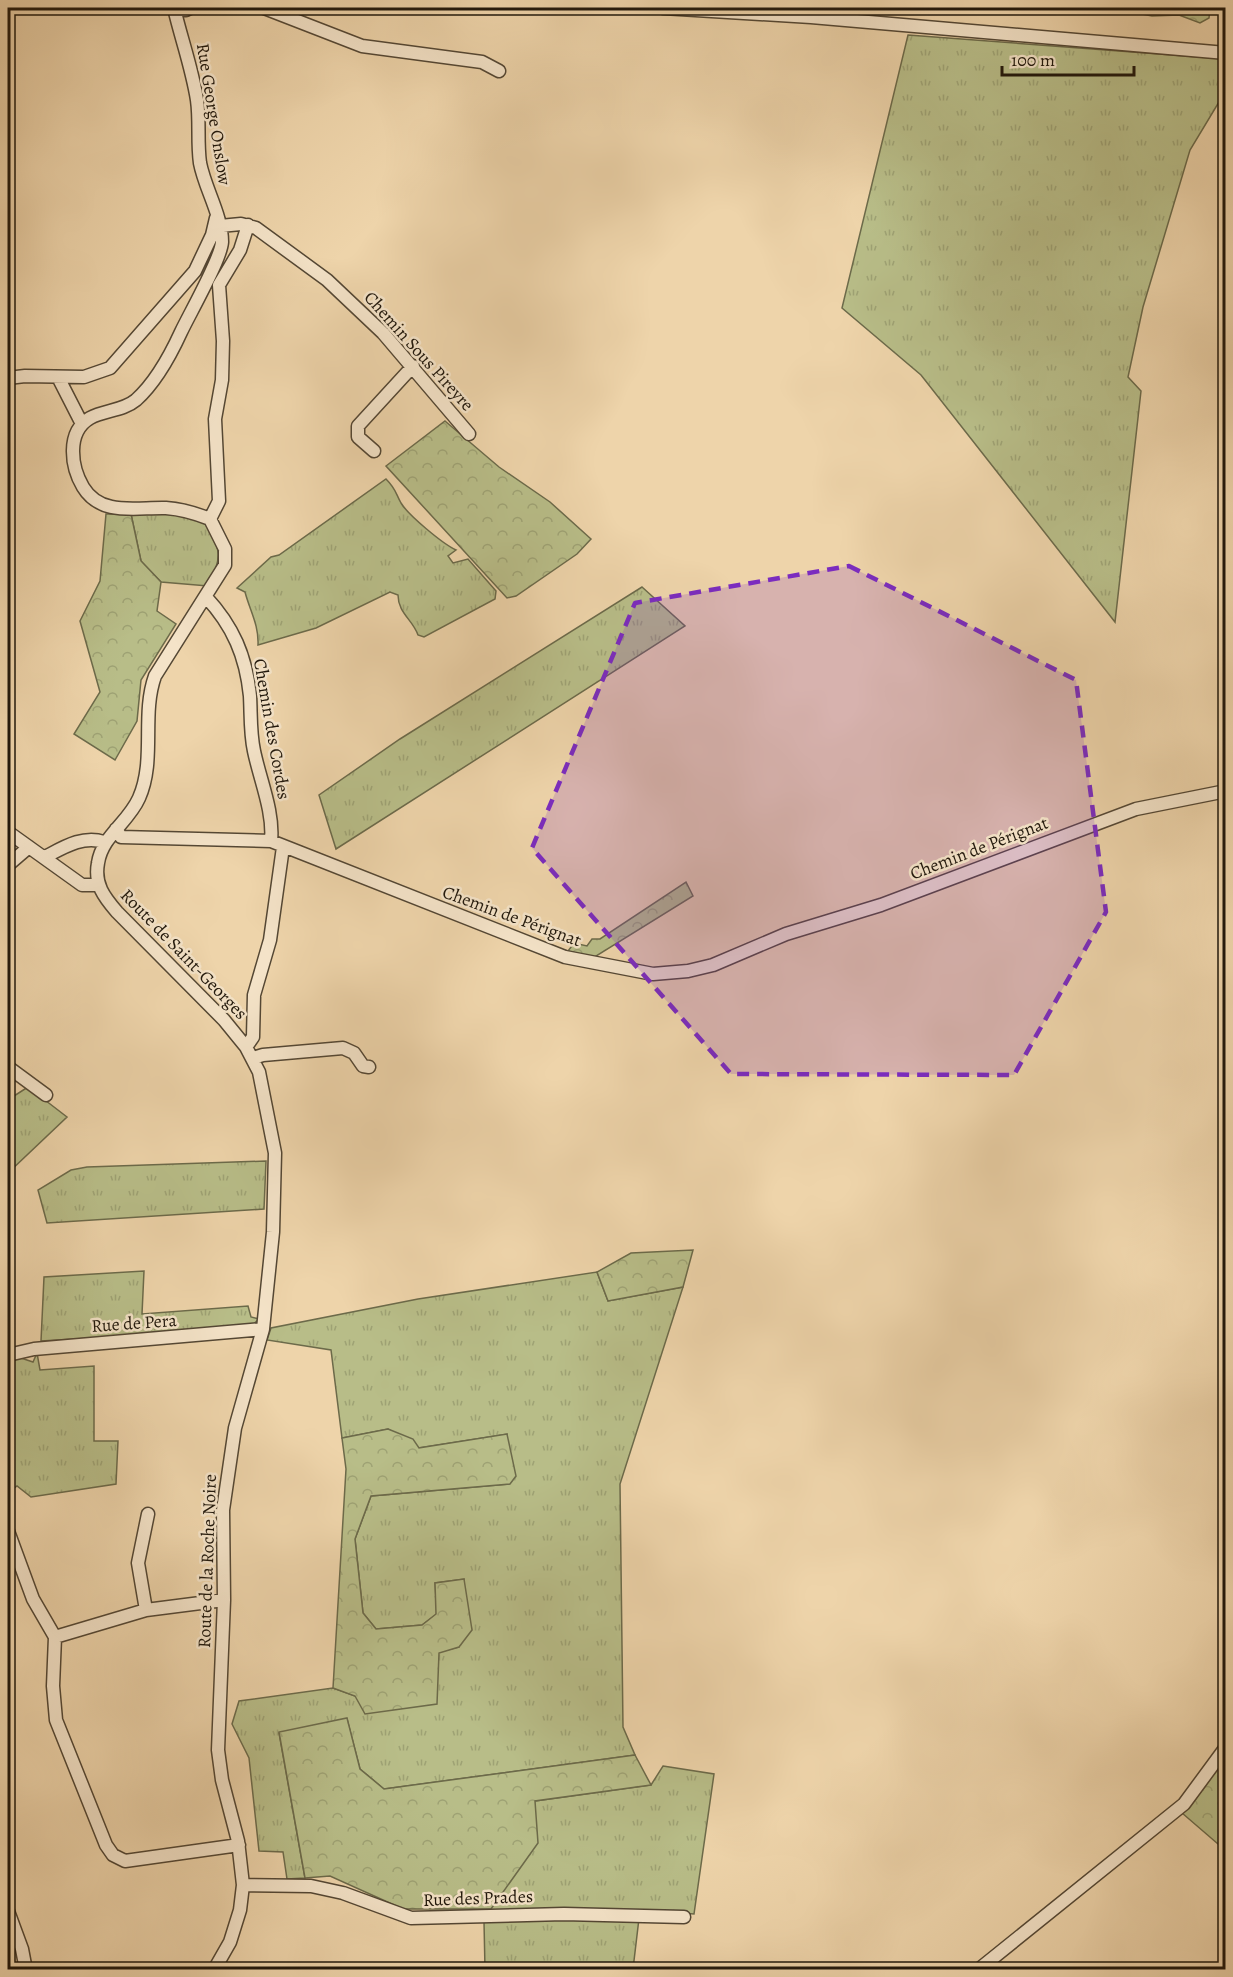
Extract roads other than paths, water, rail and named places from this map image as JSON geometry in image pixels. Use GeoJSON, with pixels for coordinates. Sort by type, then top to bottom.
{"type":"FeatureCollection","features":[{"type":"Feature","properties":{"kind":"street","name":"Rue George Onslow"},"geometry":{"type":"LineString","coordinates":[[82,424],[91,417],[135,401],[168,359],[221,249],[218,221],[200,162],[197,100],[182,29],[180,8]]}},
{"type":"Feature","properties":{"kind":"street"},"geometry":{"type":"LineString","coordinates":[[264,8],[362,46],[482,62],[499,71]]}},
{"type":"Feature","properties":{"kind":"street"},"geometry":{"type":"LineString","coordinates":[[666,8],[812,12],[1226,53]]}},
{"type":"Feature","properties":{"kind":"street"},"geometry":{"type":"LineString","coordinates":[[8,378],[84,377],[110,368],[195,271],[218,221],[248,225],[240,250],[219,285],[223,341],[222,380],[215,419],[219,501],[210,519]]}},
{"type":"Feature","properties":{"kind":"street","name":"Chemin Sous Pireyre"},"geometry":{"type":"LineString","coordinates":[[248,225],[327,280],[364,313],[413,366],[469,434]]}},
{"type":"Feature","properties":{"kind":"street"},"geometry":{"type":"LineString","coordinates":[[374,451],[358,437],[358,426],[413,366]]}},
{"type":"Feature","properties":{"kind":"street"},"geometry":{"type":"LineString","coordinates":[[8,832],[82,885],[98,885],[98,862],[104,842],[139,799],[144,780],[148,695],[155,676],[225,565],[225,549],[210,519],[192,512],[166,508],[128,509],[105,506],[93,500],[83,487],[72,450],[82,424],[58,377]]}},
{"type":"Feature","properties":{"kind":"street","name":"Chemin des Cordes"},"geometry":{"type":"LineString","coordinates":[[206,597],[226,619],[242,658],[250,694],[253,743],[270,821],[271,842]]}},
{"type":"Feature","properties":{"kind":"street","name":"Chemin de Pérignat"},"geometry":{"type":"LineString","coordinates":[[116,829],[121,837],[271,842],[565,957],[653,974],[688,971],[712,964],[786,934],[881,905],[1136,808],[1226,791]]}},
{"type":"Feature","properties":{"kind":"street"},"geometry":{"type":"LineString","coordinates":[[45,857],[72,843],[95,839],[104,842]]}},
{"type":"Feature","properties":{"kind":"street"},"geometry":{"type":"LineString","coordinates":[[246,1047],[253,1038],[254,995],[270,940],[283,847]]}},
{"type":"Feature","properties":{"kind":"street"},"geometry":{"type":"LineString","coordinates":[[8,865],[29,848]]}},
{"type":"Feature","properties":{"kind":"street","name":"Route de Saint-Georges"},"geometry":{"type":"LineString","coordinates":[[98,885],[117,912],[224,1020],[246,1047]]}},
{"type":"Feature","properties":{"kind":"street","name":"Route de la Roche Noire"},"geometry":{"type":"LineString","coordinates":[[214,1970],[230,1942],[240,1910],[243,1885],[239,1845],[222,1780],[218,1750],[224,1600],[223,1510],[229,1455],[263,1329],[276,1180],[271,1125],[259,1072],[246,1047]]}},
{"type":"Feature","properties":{"kind":"street"},"geometry":{"type":"LineString","coordinates":[[253,1058],[343,1048],[354,1053],[363,1066],[369,1067]]}},
{"type":"Feature","properties":{"kind":"street"},"geometry":{"type":"LineString","coordinates":[[8,1067],[46,1095]]}},
{"type":"Feature","properties":{"kind":"street","name":"Rue de Pera"},"geometry":{"type":"LineString","coordinates":[[8,1355],[34,1349],[263,1329]]}},
{"type":"Feature","properties":{"kind":"street"},"geometry":{"type":"LineString","coordinates":[[146,1610],[138,1563],[148,1514]]}},
{"type":"Feature","properties":{"kind":"street"},"geometry":{"type":"LineString","coordinates":[[8,1531],[33,1599],[55,1637],[53,1686],[59,1732],[106,1845],[113,1855],[125,1861],[239,1845]]}},
{"type":"Feature","properties":{"kind":"street"},"geometry":{"type":"LineString","coordinates":[[55,1637],[146,1610],[224,1600]]}},
{"type":"Feature","properties":{"kind":"street"},"geometry":{"type":"LineString","coordinates":[[978,1970],[1184,1804],[1226,1747]]}},
{"type":"Feature","properties":{"kind":"street","name":"Rue des Prades"},"geometry":{"type":"LineString","coordinates":[[243,1885],[311,1886],[343,1893],[411,1918],[564,1914],[684,1917]]}},
{"type":"Feature","properties":{"kind":"street"},"geometry":{"type":"LineString","coordinates":[[8,1911],[27,1970]]}}]}
